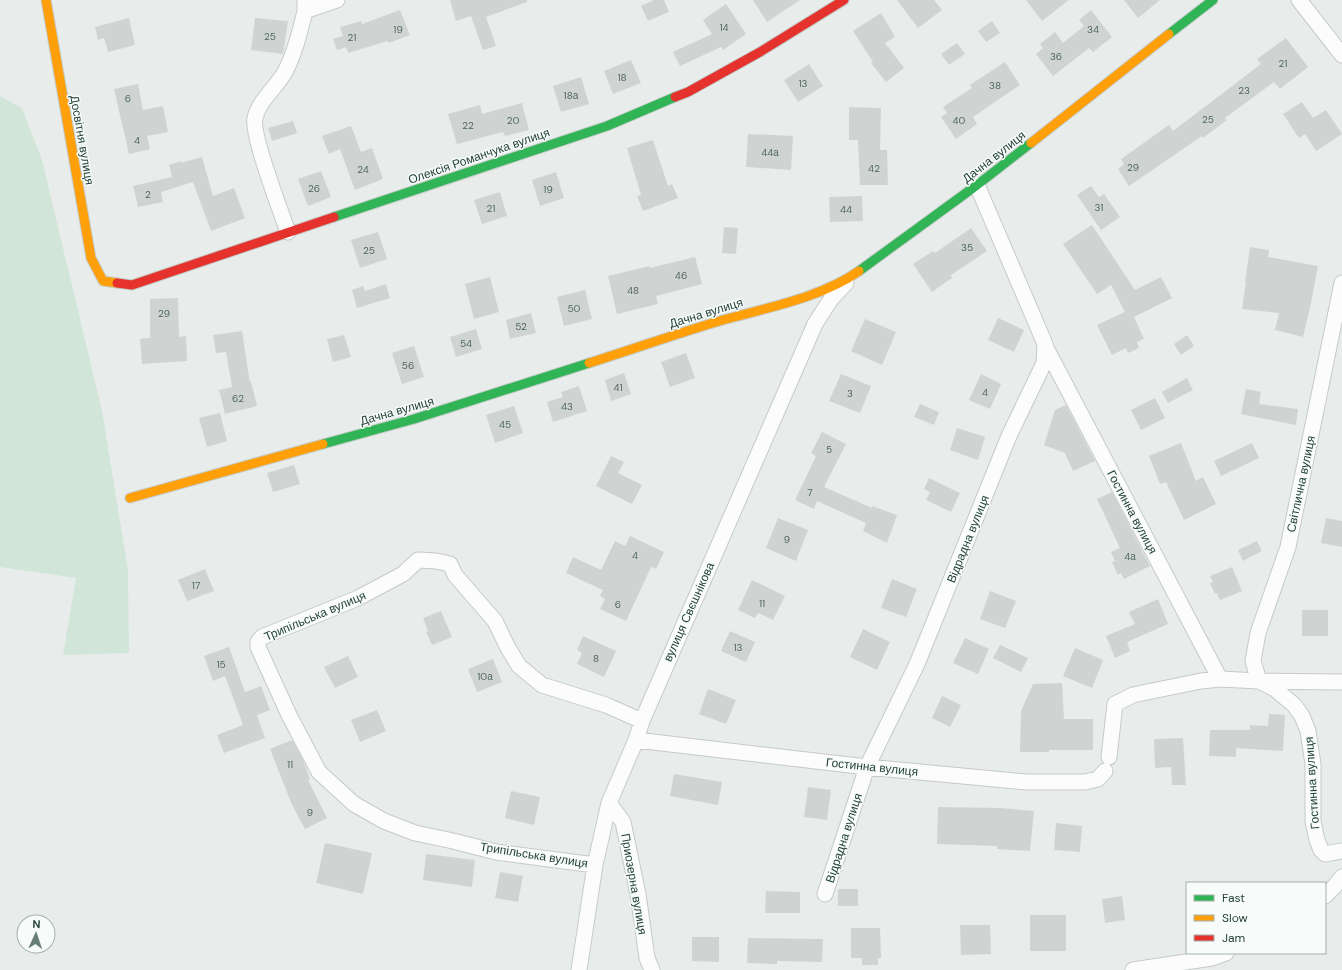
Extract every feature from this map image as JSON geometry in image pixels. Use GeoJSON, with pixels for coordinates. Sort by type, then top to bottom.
{"type":"FeatureCollection","features":[{"type":"Feature","properties":{"kind":"street","name":"Досвітня вулиця"},"geometry":{"type":"LineString","coordinates":[[46,0],[90,258],[103,281]]}},
{"type":"Feature","properties":{"kind":"street"},"geometry":{"type":"LineString","coordinates":[[288,232],[258,141],[254,120],[259,106],[285,72],[293,53],[305,5],[337,0]]}},
{"type":"Feature","properties":{"kind":"street","name":"Олексія Романчука вулиця"},"geometry":{"type":"LineString","coordinates":[[103,281],[132,285],[613,123],[688,92],[760,52],[844,0]]}},
{"type":"Feature","properties":{"kind":"street","name":"Дачна вулиця"},"geometry":{"type":"LineString","coordinates":[[130,498],[414,419],[828,288],[853,275],[977,185],[1213,0]]}},
{"type":"Feature","properties":{"kind":"street"},"geometry":{"type":"LineString","coordinates":[[1299,0],[1342,55]]}},
{"type":"Feature","properties":{"kind":"street","name":"Відрадна вулиця"},"geometry":{"type":"LineString","coordinates":[[825,894],[867,767],[917,664],[1009,436],[1044,363],[1045,344],[977,185]]}},
{"type":"Feature","properties":{"kind":"street","name":"вулиця Свєшнікова"},"geometry":{"type":"LineString","coordinates":[[579,970],[595,865],[609,803],[636,740],[642,721],[815,324],[831,299],[853,275]]}},
{"type":"Feature","properties":{"kind":"street","name":"Світлична вулиця"},"geometry":{"type":"LineString","coordinates":[[1259,681],[1254,661],[1258,633],[1288,547],[1342,283]]}},
{"type":"Feature","properties":{"kind":"street","name":"Гостинна вулиця"},"geometry":{"type":"LineString","coordinates":[[1045,344],[1220,680]]}},
{"type":"Feature","properties":{"kind":"street","name":"Трипільська вулиця"},"geometry":{"type":"LineString","coordinates":[[595,865],[496,852],[453,840],[415,833],[384,821],[354,804],[318,772],[289,716],[258,647],[258,642],[262,637],[358,598],[403,574],[418,560],[436,561],[450,564],[455,575],[495,621],[508,648],[519,666],[542,685],[606,705],[642,721]]}},
{"type":"Feature","properties":{"kind":"street","name":"Гостинна вулиця"},"geometry":{"type":"LineString","coordinates":[[636,740],[867,767],[1026,782],[1085,782],[1098,779],[1107,764],[1116,704],[1133,695],[1201,682],[1220,680],[1259,681],[1276,689],[1294,705],[1302,716],[1308,731],[1312,764],[1313,821],[1317,840],[1321,850],[1325,854],[1342,851]]}},
{"type":"Feature","properties":{"kind":"street"},"geometry":{"type":"LineString","coordinates":[[1259,681],[1342,682]]}},
{"type":"Feature","properties":{"kind":"street","name":"Приозерна вулиця"},"geometry":{"type":"LineString","coordinates":[[609,803],[623,822],[638,894],[647,958],[652,970]]}},
{"type":"Feature","properties":{"kind":"street"},"geometry":{"type":"LineString","coordinates":[[1326,895],[1342,877]]}},
{"type":"Feature","properties":{"kind":"street"},"geometry":{"type":"LineString","coordinates":[[1133,970],[1212,958],[1223,954]]}},
{"type":"Feature","properties":{"kind":"green space"},"geometry":{"type":"Polygon","coordinates":[[[0,96],[22,108],[42,160],[102,411],[128,570],[129,653],[63,655],[76,578],[0,567],[0,96]]]}},
{"type":"Feature","properties":{"kind":"building"},"geometry":{"type":"Polygon","coordinates":[[[450,0],[527,0],[527,2],[486,17],[496,46],[483,50],[471,16],[456,21],[450,0]]]}},
{"type":"Feature","properties":{"kind":"building"},"geometry":{"type":"Polygon","coordinates":[[[654,0],[664,0],[669,12],[648,21],[641,6],[654,0]]]}},
{"type":"Feature","properties":{"kind":"building"},"geometry":{"type":"Polygon","coordinates":[[[753,0],[800,0],[767,22],[753,0]]]}},
{"type":"Feature","properties":{"kind":"building"},"geometry":{"type":"Polygon","coordinates":[[[897,0],[934,0],[942,10],[918,28],[897,0]]]}},
{"type":"Feature","properties":{"kind":"building"},"geometry":{"type":"Polygon","coordinates":[[[1026,0],[1069,0],[1042,21],[1026,0]]]}},
{"type":"Feature","properties":{"kind":"building"},"geometry":{"type":"Polygon","coordinates":[[[1124,0],[1160,0],[1138,18],[1124,0]]]}},
{"type":"Feature","properties":{"kind":"building"},"geometry":{"type":"Polygon","coordinates":[[[726,4],[746,34],[723,50],[721,47],[680,66],[673,52],[712,34],[703,20],[726,4]]]}},
{"type":"Feature","properties":{"kind":"building"},"geometry":{"type":"Polygon","coordinates":[[[400,10],[410,35],[389,43],[388,41],[348,53],[346,47],[337,50],[333,39],[343,36],[340,27],[361,21],[362,24],[400,10]]]}},
{"type":"Feature","properties":{"kind":"building"},"geometry":{"type":"Polygon","coordinates":[[[1091,10],[1112,37],[1093,52],[1089,48],[1053,76],[1036,54],[1043,48],[1040,44],[1055,32],[1063,43],[1084,26],[1079,20],[1091,10]]]}},
{"type":"Feature","properties":{"kind":"building"},"geometry":{"type":"Polygon","coordinates":[[[881,13],[895,37],[885,43],[904,68],[886,82],[871,63],[873,62],[853,31],[881,13]]]}},
{"type":"Feature","properties":{"kind":"building"},"geometry":{"type":"Polygon","coordinates":[[[129,18],[135,45],[108,52],[104,38],[98,40],[95,27],[129,18]]]}},
{"type":"Feature","properties":{"kind":"building"},"geometry":{"type":"Polygon","coordinates":[[[255,18],[288,21],[283,54],[251,50],[255,18]]]}},
{"type":"Feature","properties":{"kind":"building"},"geometry":{"type":"Polygon","coordinates":[[[992,21],[1000,33],[986,42],[978,31],[992,21]]]}},
{"type":"Feature","properties":{"kind":"building"},"geometry":{"type":"Polygon","coordinates":[[[1286,38],[1308,67],[1280,89],[1274,82],[1225,118],[1227,120],[1203,138],[1202,136],[1129,186],[1118,169],[1124,164],[1121,159],[1169,125],[1173,131],[1261,64],[1257,59],[1286,38]]]}},
{"type":"Feature","properties":{"kind":"building"},"geometry":{"type":"Polygon","coordinates":[[[957,43],[965,54],[949,65],[941,54],[957,43]]]}},
{"type":"Feature","properties":{"kind":"building"},"geometry":{"type":"Polygon","coordinates":[[[631,60],[641,83],[613,94],[604,71],[631,60]]]}},
{"type":"Feature","properties":{"kind":"building"},"geometry":{"type":"Polygon","coordinates":[[[1005,62],[1020,85],[973,117],[977,124],[956,139],[941,117],[947,113],[943,107],[972,88],[970,85],[1005,62]]]}},
{"type":"Feature","properties":{"kind":"building"},"geometry":{"type":"Polygon","coordinates":[[[809,64],[823,86],[798,102],[784,80],[809,64]]]}},
{"type":"Feature","properties":{"kind":"building"},"geometry":{"type":"Polygon","coordinates":[[[581,77],[589,104],[561,112],[553,86],[581,77]]]}},
{"type":"Feature","properties":{"kind":"building"},"geometry":{"type":"Polygon","coordinates":[[[138,84],[143,110],[163,106],[168,132],[147,136],[150,149],[129,154],[114,89],[138,84]]]}},
{"type":"Feature","properties":{"kind":"building"},"geometry":{"type":"Polygon","coordinates":[[[1302,102],[1313,118],[1326,110],[1342,134],[1316,151],[1305,134],[1299,138],[1283,114],[1302,102]]]}},
{"type":"Feature","properties":{"kind":"building"},"geometry":{"type":"Polygon","coordinates":[[[522,103],[529,130],[505,136],[503,132],[457,144],[448,114],[480,105],[482,114],[522,103]]]}},
{"type":"Feature","properties":{"kind":"building"},"geometry":{"type":"Polygon","coordinates":[[[849,107],[881,108],[880,150],[887,150],[888,185],[860,185],[858,140],[849,140],[849,107]]]}},
{"type":"Feature","properties":{"kind":"building"},"geometry":{"type":"Polygon","coordinates":[[[293,121],[297,133],[272,141],[268,128],[293,121]]]}},
{"type":"Feature","properties":{"kind":"building"},"geometry":{"type":"Polygon","coordinates":[[[351,126],[361,152],[372,148],[383,179],[355,190],[340,149],[329,154],[322,136],[351,126]]]}},
{"type":"Feature","properties":{"kind":"building"},"geometry":{"type":"Polygon","coordinates":[[[748,134],[793,136],[791,170],[746,167],[748,134]]]}},
{"type":"Feature","properties":{"kind":"building"},"geometry":{"type":"Polygon","coordinates":[[[653,140],[668,186],[672,184],[678,198],[643,211],[637,196],[641,195],[627,148],[653,140]]]}},
{"type":"Feature","properties":{"kind":"building"},"geometry":{"type":"Polygon","coordinates":[[[202,157],[213,196],[234,188],[245,218],[211,231],[193,182],[161,192],[163,202],[138,207],[133,186],[172,177],[169,165],[202,157]]]}},
{"type":"Feature","properties":{"kind":"building"},"geometry":{"type":"Polygon","coordinates":[[[321,171],[331,197],[308,206],[298,179],[321,171]]]}},
{"type":"Feature","properties":{"kind":"building"},"geometry":{"type":"Polygon","coordinates":[[[556,172],[564,198],[540,206],[532,180],[556,172]]]}},
{"type":"Feature","properties":{"kind":"building"},"geometry":{"type":"Polygon","coordinates":[[[1091,186],[1099,197],[1104,194],[1120,217],[1101,230],[1077,195],[1091,186]]]}},
{"type":"Feature","properties":{"kind":"building"},"geometry":{"type":"Polygon","coordinates":[[[500,192],[507,216],[482,224],[474,200],[500,192]]]}},
{"type":"Feature","properties":{"kind":"building"},"geometry":{"type":"Polygon","coordinates":[[[862,196],[863,221],[830,222],[829,197],[862,196]]]}},
{"type":"Feature","properties":{"kind":"building"},"geometry":{"type":"Polygon","coordinates":[[[1092,225],[1135,290],[1161,277],[1172,298],[1134,317],[1144,339],[1137,342],[1139,348],[1128,353],[1126,348],[1112,355],[1097,325],[1125,312],[1111,285],[1097,294],[1063,244],[1092,225]]]}},
{"type":"Feature","properties":{"kind":"building"},"geometry":{"type":"Polygon","coordinates":[[[724,227],[738,228],[736,254],[722,253],[724,227]]]}},
{"type":"Feature","properties":{"kind":"building"},"geometry":{"type":"Polygon","coordinates":[[[971,228],[987,251],[951,275],[952,278],[932,292],[913,264],[933,251],[935,253],[971,228]]]}},
{"type":"Feature","properties":{"kind":"building"},"geometry":{"type":"Polygon","coordinates":[[[378,232],[387,259],[360,268],[351,240],[378,232]]]}},
{"type":"Feature","properties":{"kind":"building"},"geometry":{"type":"Polygon","coordinates":[[[1250,247],[1269,250],[1268,257],[1318,266],[1303,337],[1275,330],[1279,313],[1242,309],[1250,247]]]}},
{"type":"Feature","properties":{"kind":"building"},"geometry":{"type":"Polygon","coordinates":[[[695,257],[702,284],[656,296],[658,304],[617,314],[608,276],[695,257]]]}},
{"type":"Feature","properties":{"kind":"building"},"geometry":{"type":"Polygon","coordinates":[[[490,277],[499,312],[474,319],[465,284],[490,277]]]}},
{"type":"Feature","properties":{"kind":"building"},"geometry":{"type":"Polygon","coordinates":[[[386,284],[390,298],[357,308],[352,290],[363,286],[365,291],[386,284]]]}},
{"type":"Feature","properties":{"kind":"building"},"geometry":{"type":"Polygon","coordinates":[[[585,290],[592,319],[564,326],[557,297],[585,290]]]}},
{"type":"Feature","properties":{"kind":"building"},"geometry":{"type":"Polygon","coordinates":[[[178,298],[179,337],[186,336],[187,361],[142,364],[140,339],[150,338],[150,299],[178,298]]]}},
{"type":"Feature","properties":{"kind":"building"},"geometry":{"type":"Polygon","coordinates":[[[531,313],[536,333],[510,339],[506,320],[531,313]]]}},
{"type":"Feature","properties":{"kind":"building"},"geometry":{"type":"Polygon","coordinates":[[[998,318],[1024,330],[1014,352],[988,340],[998,318]]]}},
{"type":"Feature","properties":{"kind":"building"},"geometry":{"type":"Polygon","coordinates":[[[865,319],[896,332],[882,365],[851,351],[865,319]]]}},
{"type":"Feature","properties":{"kind":"building"},"geometry":{"type":"Polygon","coordinates":[[[476,329],[482,349],[456,357],[450,337],[476,329]]]}},
{"type":"Feature","properties":{"kind":"building"},"geometry":{"type":"Polygon","coordinates":[[[242,331],[250,383],[251,382],[257,406],[225,414],[219,390],[232,387],[226,352],[216,353],[213,335],[242,331]]]}},
{"type":"Feature","properties":{"kind":"building"},"geometry":{"type":"Polygon","coordinates":[[[344,335],[351,357],[333,362],[327,339],[344,335]]]}},
{"type":"Feature","properties":{"kind":"building"},"geometry":{"type":"Polygon","coordinates":[[[1187,335],[1194,346],[1181,355],[1174,344],[1187,335]]]}},
{"type":"Feature","properties":{"kind":"building"},"geometry":{"type":"Polygon","coordinates":[[[414,346],[424,377],[402,384],[392,353],[414,346]]]}},
{"type":"Feature","properties":{"kind":"building"},"geometry":{"type":"Polygon","coordinates":[[[686,353],[695,378],[670,387],[661,362],[686,353]]]}},
{"type":"Feature","properties":{"kind":"building"},"geometry":{"type":"Polygon","coordinates":[[[624,373],[631,394],[611,401],[605,380],[624,373]]]}},
{"type":"Feature","properties":{"kind":"building"},"geometry":{"type":"Polygon","coordinates":[[[841,374],[871,386],[860,413],[829,401],[841,374]]]}},
{"type":"Feature","properties":{"kind":"building"},"geometry":{"type":"Polygon","coordinates":[[[981,374],[1001,384],[990,409],[969,400],[981,374]]]}},
{"type":"Feature","properties":{"kind":"building"},"geometry":{"type":"Polygon","coordinates":[[[1187,378],[1193,390],[1168,403],[1162,392],[1187,378]]]}},
{"type":"Feature","properties":{"kind":"building"},"geometry":{"type":"Polygon","coordinates":[[[579,386],[587,411],[553,422],[547,402],[563,397],[561,392],[579,386]]]}},
{"type":"Feature","properties":{"kind":"building"},"geometry":{"type":"Polygon","coordinates":[[[1246,389],[1261,392],[1259,404],[1298,409],[1296,425],[1241,414],[1246,389]]]}},
{"type":"Feature","properties":{"kind":"building"},"geometry":{"type":"Polygon","coordinates":[[[1155,398],[1165,418],[1141,430],[1131,410],[1155,398]]]}},
{"type":"Feature","properties":{"kind":"building"},"geometry":{"type":"Polygon","coordinates":[[[920,404],[939,412],[934,425],[914,417],[920,404]]]}},
{"type":"Feature","properties":{"kind":"building"},"geometry":{"type":"Polygon","coordinates":[[[1066,405],[1095,461],[1073,471],[1065,453],[1044,445],[1055,410],[1066,405]]]}},
{"type":"Feature","properties":{"kind":"building"},"geometry":{"type":"Polygon","coordinates":[[[514,406],[523,433],[495,443],[486,415],[514,406]]]}},
{"type":"Feature","properties":{"kind":"building"},"geometry":{"type":"Polygon","coordinates":[[[220,413],[227,441],[207,447],[199,418],[220,413]]]}},
{"type":"Feature","properties":{"kind":"building"},"geometry":{"type":"Polygon","coordinates":[[[957,428],[985,437],[978,460],[950,450],[957,428]]]}},
{"type":"Feature","properties":{"kind":"building"},"geometry":{"type":"Polygon","coordinates":[[[822,432],[846,444],[824,487],[872,508],[872,506],[897,515],[887,543],[863,531],[866,523],[817,501],[814,509],[795,500],[816,456],[811,453],[822,432]]]}},
{"type":"Feature","properties":{"kind":"building"},"geometry":{"type":"Polygon","coordinates":[[[1181,443],[1196,481],[1203,477],[1216,504],[1184,520],[1166,482],[1160,484],[1149,456],[1181,443]]]}},
{"type":"Feature","properties":{"kind":"building"},"geometry":{"type":"Polygon","coordinates":[[[1252,443],[1259,458],[1221,476],[1214,461],[1252,443]]]}},
{"type":"Feature","properties":{"kind":"building"},"geometry":{"type":"Polygon","coordinates":[[[611,456],[624,462],[618,473],[642,485],[632,504],[596,486],[611,456]]]}},
{"type":"Feature","properties":{"kind":"building"},"geometry":{"type":"Polygon","coordinates":[[[294,465],[300,484],[273,492],[267,473],[294,465]]]}},
{"type":"Feature","properties":{"kind":"building"},"geometry":{"type":"Polygon","coordinates":[[[929,478],[960,493],[951,512],[926,500],[930,492],[924,489],[929,478]]]}},
{"type":"Feature","properties":{"kind":"building"},"geometry":{"type":"Polygon","coordinates":[[[1112,492],[1150,566],[1124,579],[1121,573],[1118,575],[1112,562],[1115,561],[1111,552],[1120,548],[1097,499],[1112,492]]]}},
{"type":"Feature","properties":{"kind":"building"},"geometry":{"type":"Polygon","coordinates":[[[778,518],[808,530],[796,561],[766,548],[778,518]]]}},
{"type":"Feature","properties":{"kind":"building"},"geometry":{"type":"Polygon","coordinates":[[[1326,518],[1342,521],[1342,547],[1321,543],[1326,518]]]}},
{"type":"Feature","properties":{"kind":"building"},"geometry":{"type":"Polygon","coordinates":[[[630,536],[664,552],[656,569],[651,567],[626,621],[600,609],[605,599],[600,596],[603,590],[566,573],[573,557],[601,570],[615,541],[625,546],[630,536]]]}},
{"type":"Feature","properties":{"kind":"building"},"geometry":{"type":"Polygon","coordinates":[[[1257,541],[1262,551],[1243,561],[1238,550],[1257,541]]]}},
{"type":"Feature","properties":{"kind":"building"},"geometry":{"type":"Polygon","coordinates":[[[1232,567],[1242,591],[1220,600],[1217,593],[1215,594],[1210,583],[1213,582],[1210,576],[1232,567]]]}},
{"type":"Feature","properties":{"kind":"building"},"geometry":{"type":"Polygon","coordinates":[[[205,569],[214,591],[187,601],[178,580],[205,569]]]}},
{"type":"Feature","properties":{"kind":"building"},"geometry":{"type":"Polygon","coordinates":[[[892,579],[917,589],[906,617],[881,608],[892,579]]]}},
{"type":"Feature","properties":{"kind":"building"},"geometry":{"type":"Polygon","coordinates":[[[752,580],[785,596],[773,620],[758,613],[755,618],[738,610],[752,580]]]}},
{"type":"Feature","properties":{"kind":"building"},"geometry":{"type":"Polygon","coordinates":[[[990,591],[1016,601],[1005,628],[980,619],[990,591]]]}},
{"type":"Feature","properties":{"kind":"building"},"geometry":{"type":"Polygon","coordinates":[[[1158,599],[1168,624],[1127,642],[1130,651],[1115,658],[1106,636],[1135,624],[1129,612],[1158,599]]]}},
{"type":"Feature","properties":{"kind":"building"},"geometry":{"type":"Polygon","coordinates":[[[1302,610],[1328,610],[1328,636],[1302,636],[1302,610]]]}},
{"type":"Feature","properties":{"kind":"building"},"geometry":{"type":"Polygon","coordinates":[[[441,611],[452,637],[432,645],[426,632],[428,631],[423,618],[441,611]]]}},
{"type":"Feature","properties":{"kind":"building"},"geometry":{"type":"Polygon","coordinates":[[[863,629],[890,642],[877,670],[850,657],[863,629]]]}},
{"type":"Feature","properties":{"kind":"building"},"geometry":{"type":"Polygon","coordinates":[[[730,631],[755,642],[746,662],[721,651],[730,631]]]}},
{"type":"Feature","properties":{"kind":"building"},"geometry":{"type":"Polygon","coordinates":[[[583,636],[616,651],[604,677],[577,664],[582,653],[577,650],[583,636]]]}},
{"type":"Feature","properties":{"kind":"building"},"geometry":{"type":"Polygon","coordinates":[[[965,638],[989,649],[978,674],[953,663],[965,638]]]}},
{"type":"Feature","properties":{"kind":"building"},"geometry":{"type":"Polygon","coordinates":[[[1000,645],[1028,658],[1021,672],[993,658],[1000,645]]]}},
{"type":"Feature","properties":{"kind":"building"},"geometry":{"type":"Polygon","coordinates":[[[229,647],[245,692],[261,686],[270,710],[257,715],[265,738],[224,753],[217,735],[243,725],[225,676],[213,681],[204,656],[229,647]]]}},
{"type":"Feature","properties":{"kind":"building"},"geometry":{"type":"Polygon","coordinates":[[[1075,648],[1103,660],[1092,688],[1063,676],[1075,648]]]}},
{"type":"Feature","properties":{"kind":"building"},"geometry":{"type":"Polygon","coordinates":[[[348,656],[358,677],[335,688],[324,667],[348,656]]]}},
{"type":"Feature","properties":{"kind":"building"},"geometry":{"type":"Polygon","coordinates":[[[493,659],[502,682],[477,692],[468,669],[493,659]]]}},
{"type":"Feature","properties":{"kind":"building"},"geometry":{"type":"Polygon","coordinates":[[[1062,683],[1064,719],[1093,719],[1093,750],[1049,750],[1049,752],[1020,752],[1021,711],[1033,684],[1062,683]]]}},
{"type":"Feature","properties":{"kind":"building"},"geometry":{"type":"Polygon","coordinates":[[[708,689],[736,700],[726,724],[699,714],[708,689]]]}},
{"type":"Feature","properties":{"kind":"building"},"geometry":{"type":"Polygon","coordinates":[[[942,696],[961,705],[950,727],[932,718],[942,696]]]}},
{"type":"Feature","properties":{"kind":"building"},"geometry":{"type":"Polygon","coordinates":[[[377,710],[386,731],[360,742],[351,720],[377,710]]]}},
{"type":"Feature","properties":{"kind":"building"},"geometry":{"type":"Polygon","coordinates":[[[1269,714],[1285,715],[1283,751],[1236,748],[1236,757],[1209,756],[1210,730],[1250,730],[1250,725],[1268,726],[1269,714]]]}},
{"type":"Feature","properties":{"kind":"building"},"geometry":{"type":"Polygon","coordinates":[[[1183,738],[1186,785],[1172,785],[1171,767],[1155,768],[1154,739],[1183,738]]]}},
{"type":"Feature","properties":{"kind":"building"},"geometry":{"type":"Polygon","coordinates":[[[292,740],[302,758],[310,779],[308,780],[327,818],[305,829],[292,805],[270,749],[292,740]]]}},
{"type":"Feature","properties":{"kind":"building"},"geometry":{"type":"Polygon","coordinates":[[[674,774],[722,782],[718,805],[670,796],[674,774]]]}},
{"type":"Feature","properties":{"kind":"building"},"geometry":{"type":"Polygon","coordinates":[[[808,787],[831,790],[827,820],[804,817],[808,787]]]}},
{"type":"Feature","properties":{"kind":"building"},"geometry":{"type":"Polygon","coordinates":[[[511,791],[540,797],[534,825],[505,818],[511,791]]]}},
{"type":"Feature","properties":{"kind":"building"},"geometry":{"type":"Polygon","coordinates":[[[938,807],[1000,808],[1034,811],[1030,851],[997,849],[997,846],[937,844],[938,807]]]}},
{"type":"Feature","properties":{"kind":"building"},"geometry":{"type":"Polygon","coordinates":[[[1056,823],[1082,826],[1080,852],[1054,850],[1056,823]]]}},
{"type":"Feature","properties":{"kind":"building"},"geometry":{"type":"Polygon","coordinates":[[[325,843],[372,853],[363,894],[316,883],[325,843]]]}},
{"type":"Feature","properties":{"kind":"building"},"geometry":{"type":"Polygon","coordinates":[[[426,854],[475,860],[472,887],[423,880],[426,854]]]}},
{"type":"Feature","properties":{"kind":"building"},"geometry":{"type":"Polygon","coordinates":[[[500,872],[523,876],[518,902],[495,898],[500,872]]]}},
{"type":"Feature","properties":{"kind":"building"},"geometry":{"type":"Polygon","coordinates":[[[838,889],[858,889],[858,906],[838,906],[838,889]]]}},
{"type":"Feature","properties":{"kind":"building"},"geometry":{"type":"Polygon","coordinates":[[[766,891],[800,892],[800,913],[765,913],[766,891]]]}},
{"type":"Feature","properties":{"kind":"building"},"geometry":{"type":"Polygon","coordinates":[[[1122,896],[1125,920],[1105,923],[1102,899],[1122,896]]]}},
{"type":"Feature","properties":{"kind":"building"},"geometry":{"type":"Polygon","coordinates":[[[1030,915],[1066,915],[1066,951],[1030,951],[1030,915]]]}},
{"type":"Feature","properties":{"kind":"building"},"geometry":{"type":"Polygon","coordinates":[[[960,925],[990,925],[991,954],[961,955],[960,925]]]}},
{"type":"Feature","properties":{"kind":"building"},"geometry":{"type":"Polygon","coordinates":[[[851,928],[880,928],[881,958],[878,958],[878,965],[862,965],[862,958],[851,958],[851,928]]]}},
{"type":"Feature","properties":{"kind":"building"},"geometry":{"type":"Polygon","coordinates":[[[692,937],[719,937],[719,962],[692,961],[692,937]]]}},
{"type":"Feature","properties":{"kind":"building"},"geometry":{"type":"Polygon","coordinates":[[[748,938],[823,939],[822,962],[777,961],[777,964],[747,963],[748,938]]]}},
{"type":"Feature","properties":{"kind":"traffic: fast"},"geometry":{"type":"LineString","coordinates":[[1169,34],[1213,0]]}},
{"type":"Feature","properties":{"kind":"traffic: fast"},"geometry":{"type":"LineString","coordinates":[[334,217],[607,126],[675,97]]}},
{"type":"Feature","properties":{"kind":"traffic: fast"},"geometry":{"type":"LineString","coordinates":[[859,271],[977,185],[1031,143]]}},
{"type":"Feature","properties":{"kind":"traffic: fast"},"geometry":{"type":"LineString","coordinates":[[323,444],[414,419],[589,363]]}},
{"type":"Feature","properties":{"kind":"traffic: slow"},"geometry":{"type":"LineString","coordinates":[[46,0],[91,258],[103,281],[117,283]]}},
{"type":"Feature","properties":{"kind":"traffic: slow"},"geometry":{"type":"LineString","coordinates":[[1031,143],[1169,34]]}},
{"type":"Feature","properties":{"kind":"traffic: slow"},"geometry":{"type":"LineString","coordinates":[[589,363],[706,325],[794,301],[829,288],[859,271]]}},
{"type":"Feature","properties":{"kind":"traffic: slow"},"geometry":{"type":"LineString","coordinates":[[130,498],[323,444]]}},
{"type":"Feature","properties":{"kind":"traffic: jam"},"geometry":{"type":"LineString","coordinates":[[675,97],[688,92],[760,52],[844,0]]}},
{"type":"Feature","properties":{"kind":"traffic: jam"},"geometry":{"type":"LineString","coordinates":[[117,283],[132,285],[334,217]]}}]}
